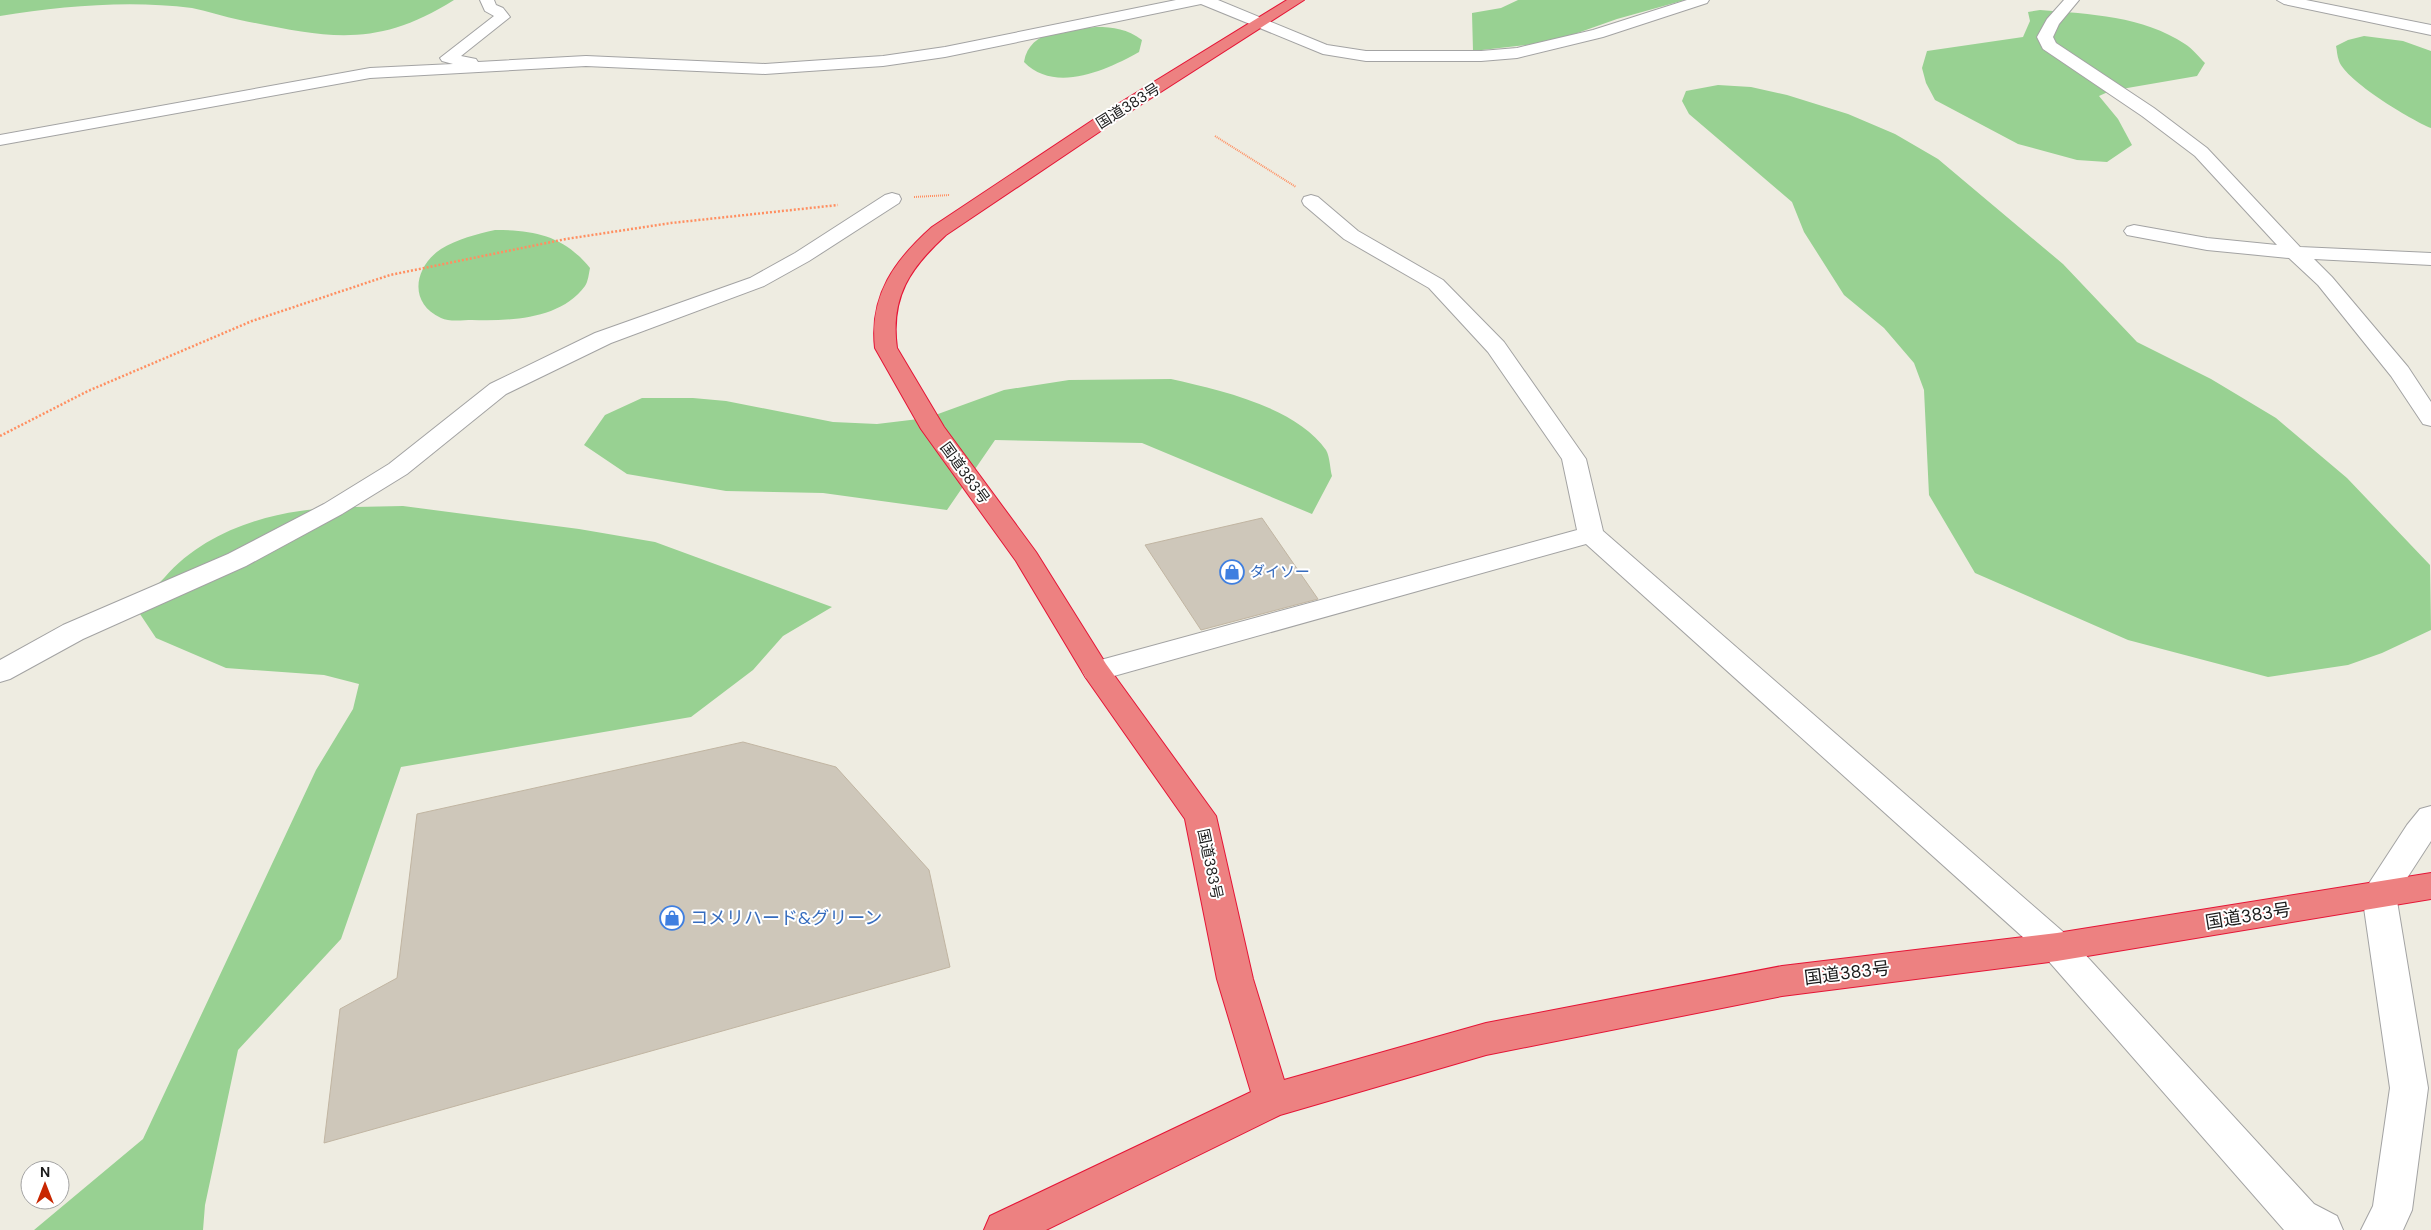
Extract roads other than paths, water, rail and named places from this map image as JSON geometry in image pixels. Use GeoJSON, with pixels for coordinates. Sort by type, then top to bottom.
{"type":"FeatureCollection","features":[{"type":"Feature","properties":{"kind":"highway","name":"国道383号"},"geometry":{"type":"LineString","coordinates":[[1272,1100],[1235,979],[1200,816],[1096,671],[1027,558],[933,428],[886,348],[884,333],[887,307],[899,274],[928,240],[1110,116],[1297,0]]}},
{"type":"Feature","properties":{"kind":"highway","name":"国道383号"},"geometry":{"type":"LineString","coordinates":[[1004,1230],[1272,1100],[1486,1040],[1782,981],[2057,947],[2431,886]]}},
{"type":"Feature","properties":{"kind":"street"},"geometry":{"type":"LineString","coordinates":[[487,0],[490,8],[498,11],[502,17],[448,58],[492,66]]}},
{"type":"Feature","properties":{"kind":"street"},"geometry":{"type":"LineString","coordinates":[[0,140],[370,73],[492,66],[628,62],[765,69],[883,62],[945,52],[1198,0]]}},
{"type":"Feature","properties":{"kind":"street"},"geometry":{"type":"LineString","coordinates":[[1205,0],[1323,49],[1348,54],[1481,56],[1517,53],[1549,47],[1598,34],[1702,0]]}},
{"type":"Feature","properties":{"kind":"street"},"geometry":{"type":"LineString","coordinates":[[2072,0],[2052,22],[2045,36],[2049,46],[2148,112],[2201,152],[2293,251],[2325,280],[2400,372],[2431,419]]}},
{"type":"Feature","properties":{"kind":"street"},"geometry":{"type":"LineString","coordinates":[[2284,0],[2431,30]]}},
{"type":"Feature","properties":{"kind":"street"},"geometry":{"type":"LineString","coordinates":[[0,672],[73,632],[237,560],[333,509],[398,469],[498,389],[603,338],[757,282],[802,257],[892,199]]}},
{"type":"Feature","properties":{"kind":"street"},"geometry":{"type":"LineString","coordinates":[[1311,201],[1351,235],[1436,284],[1496,347],[1574,459],[1591,534],[2057,947],[2308,1226]]}},
{"type":"Feature","properties":{"kind":"street"},"geometry":{"type":"LineString","coordinates":[[2134,231],[2175,241],[2207,245],[2431,259]]}},
{"type":"Feature","properties":{"kind":"street"},"geometry":{"type":"LineString","coordinates":[[1096,671],[1591,534]]}},
{"type":"Feature","properties":{"kind":"street"},"geometry":{"type":"LineString","coordinates":[[2381,1230],[2392,1210],[2409,1088],[2379,894],[2418,834],[2431,818]]}},
{"type":"Feature","properties":{"kind":"place","name":"ダイソー"},"geometry":{"type":"Point","coordinates":[1232,572]}},
{"type":"Feature","properties":{"kind":"place","name":"コメリハード&グリーン"},"geometry":{"type":"Point","coordinates":[672,918]}}]}
